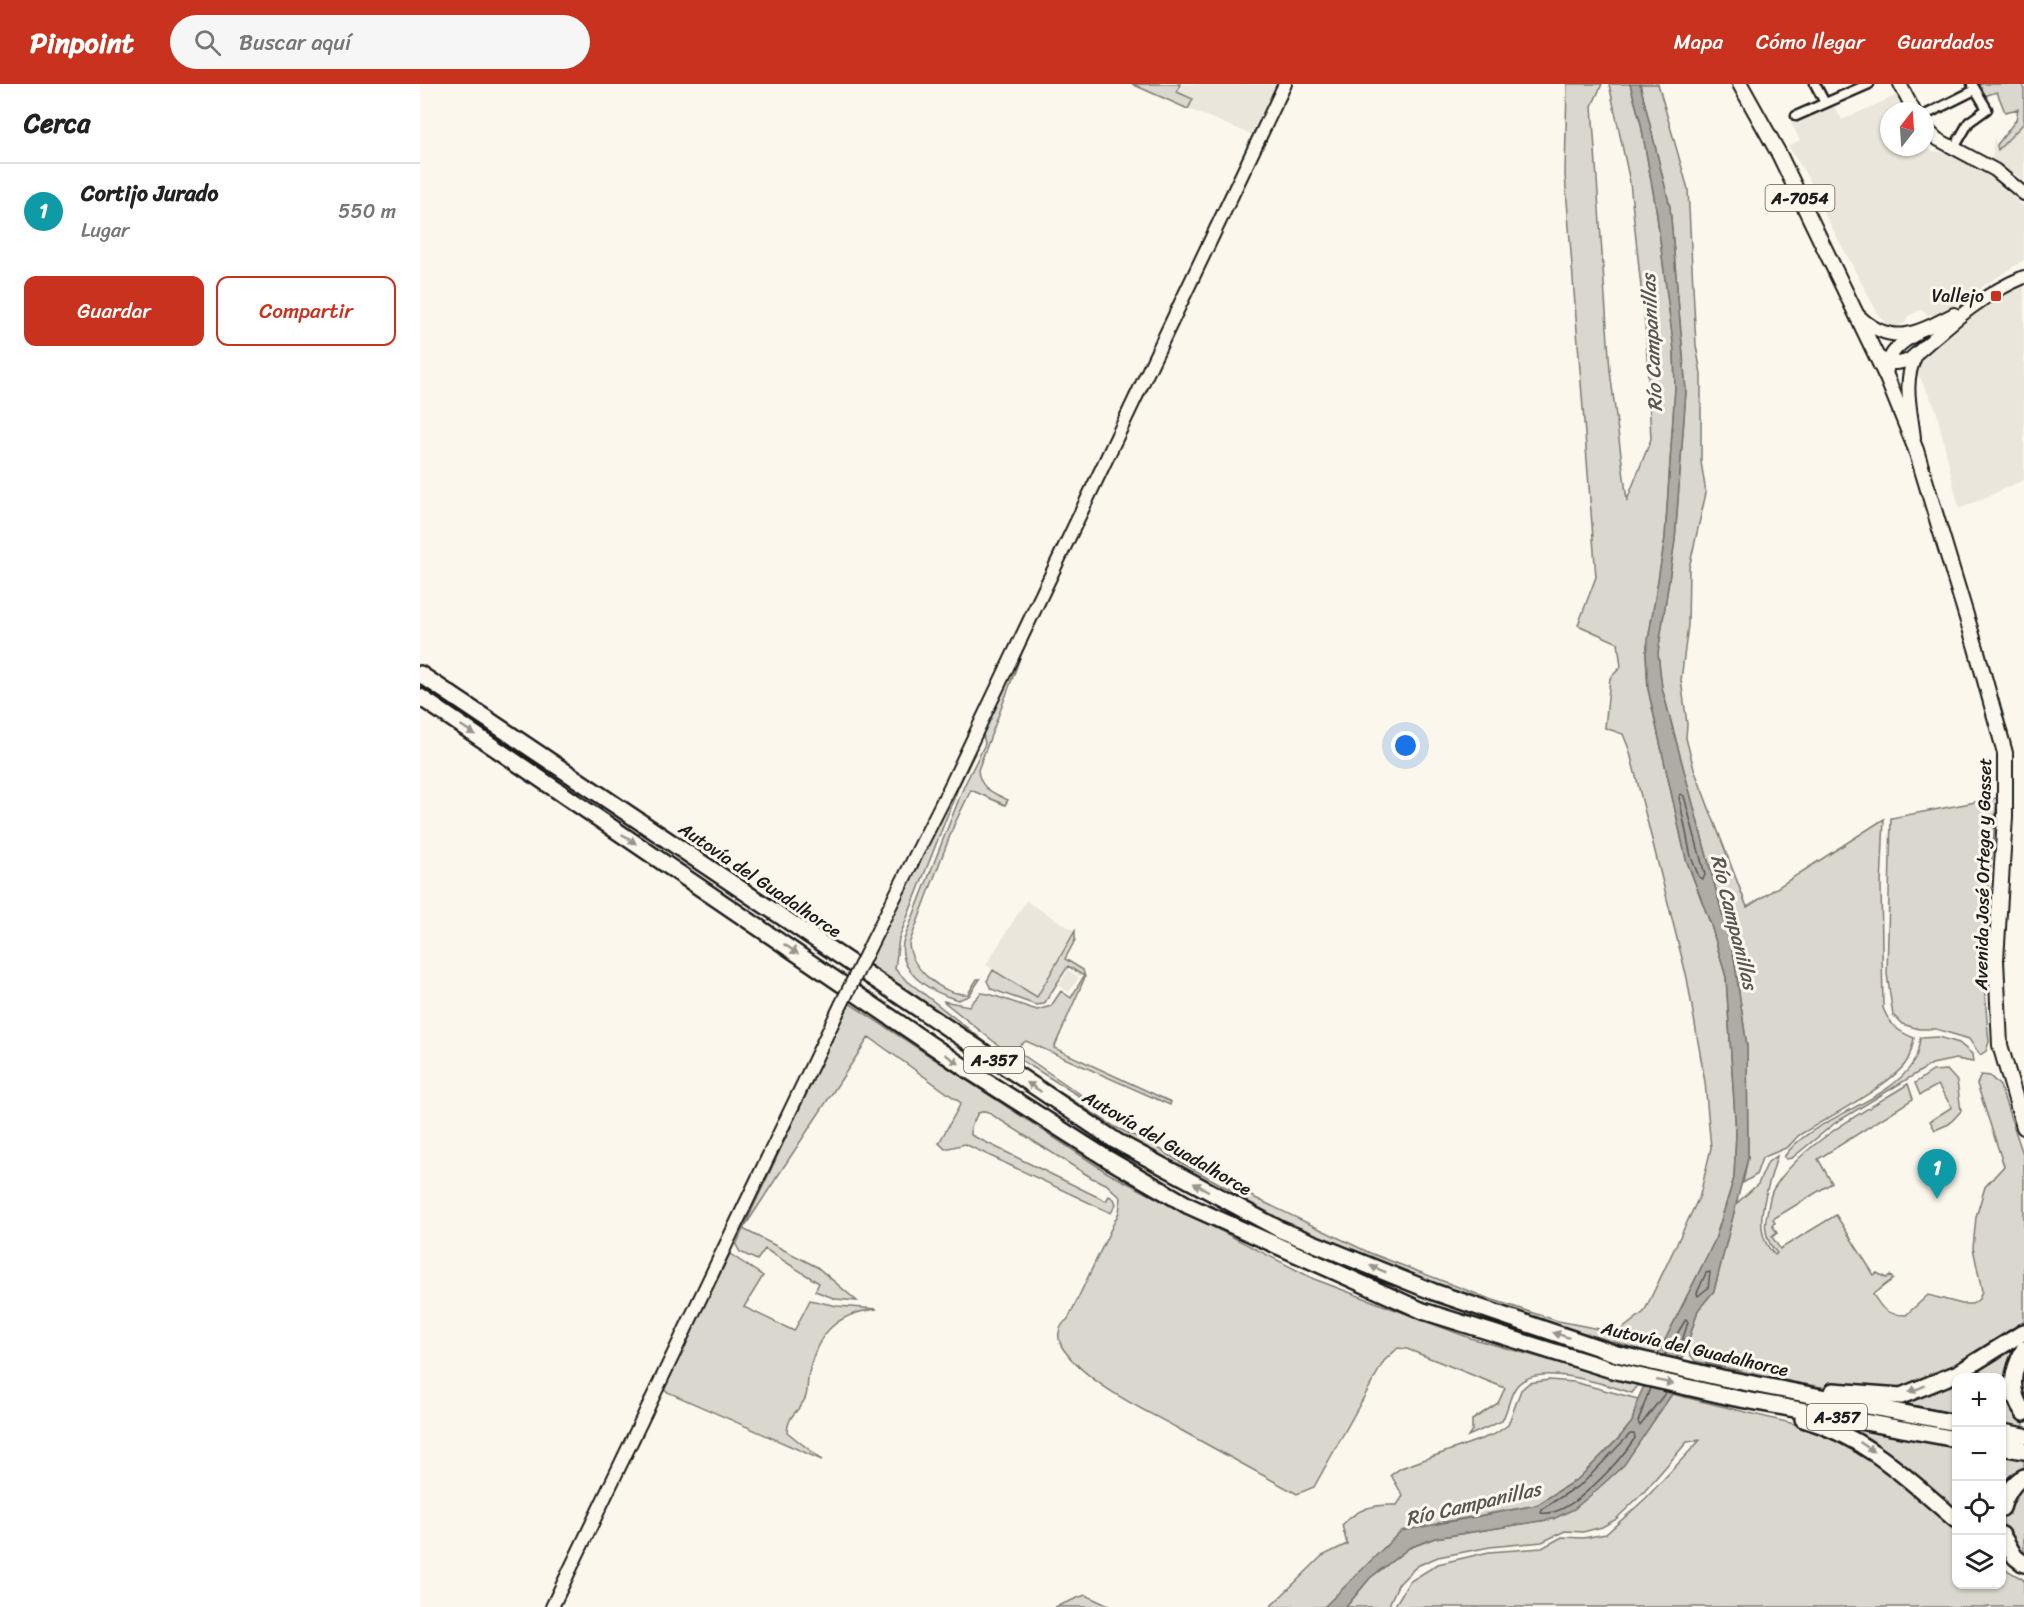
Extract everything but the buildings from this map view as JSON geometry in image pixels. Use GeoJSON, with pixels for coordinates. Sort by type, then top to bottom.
{"type":"FeatureCollection","features":[{"type":"Feature","properties":{"kind":"highway","name":"Autovía del Guadalhorce"},"geometry":{"type":"LineString","coordinates":[[420,674],[1116,1141],[1281,1230],[1434,1292],[1617,1354],[1761,1386],[1952,1422]]}},
{"type":"Feature","properties":{"kind":"highway","name":"Autovía del Guadalhorce"},"geometry":{"type":"LineString","coordinates":[[420,697],[971,1072],[1189,1206],[1423,1311],[1612,1371],[1735,1398],[1952,1438]]}},
{"type":"Feature","properties":{"kind":"highway"},"geometry":{"type":"LineString","coordinates":[[1761,1386],[1901,1396],[1958,1373],[2024,1332]]}},
{"type":"Feature","properties":{"kind":"highway"},"geometry":{"type":"LineString","coordinates":[[2024,1348],[2015,1366],[2012,1387],[2017,1403],[2024,1413]]}},
{"type":"Feature","properties":{"kind":"highway"},"geometry":{"type":"LineString","coordinates":[[1735,1398],[1760,1408],[1826,1425],[1855,1439],[1883,1458],[1952,1517]]}},
{"type":"Feature","properties":{"kind":"highway"},"geometry":{"type":"LineString","coordinates":[[2006,1433],[2024,1436]]}},
{"type":"Feature","properties":{"kind":"highway"},"geometry":{"type":"LineString","coordinates":[[2006,1448],[2024,1451]]}},
{"type":"Feature","properties":{"kind":"highway"},"geometry":{"type":"LineString","coordinates":[[2006,1498],[2011,1489],[2024,1477]]}},
{"type":"Feature","properties":{"kind":"highway"},"geometry":{"type":"LineString","coordinates":[[2006,1543],[2015,1557],[2024,1564]]}},
{"type":"Feature","properties":{"kind":"highway"},"geometry":{"type":"LineString","coordinates":[[2006,1561],[2024,1571]]}},
{"type":"Feature","properties":{"kind":"main road","name":"Avenida José Ortega y Gasset"},"geometry":{"type":"LineString","coordinates":[[1740,84],[1779,154],[1857,314],[1882,359],[1887,378],[1916,450],[2005,753],[2006,817],[1995,960],[2000,1045],[2024,1127]]}},
{"type":"Feature","properties":{"kind":"street"},"geometry":{"type":"LineString","coordinates":[[552,1607],[841,1005],[952,783],[1286,84]]}},
{"type":"Feature","properties":{"kind":"street"},"geometry":{"type":"LineString","coordinates":[[1815,84],[1825,104]]}},
{"type":"Feature","properties":{"kind":"street"},"geometry":{"type":"LineString","coordinates":[[1797,116],[1869,84]]}},
{"type":"Feature","properties":{"kind":"street"},"geometry":{"type":"LineString","coordinates":[[1900,84],[1909,102]]}},
{"type":"Feature","properties":{"kind":"street"},"geometry":{"type":"LineString","coordinates":[[1934,110],[1973,87],[1987,109],[1969,122],[1954,148]]}},
{"type":"Feature","properties":{"kind":"street"},"geometry":{"type":"LineString","coordinates":[[1934,134],[1995,170],[2024,194]]}},
{"type":"Feature","properties":{"kind":"street"},"geometry":{"type":"LineString","coordinates":[[1882,359],[1924,329],[1973,304],[2024,268]]}},
{"type":"Feature","properties":{"kind":"street"},"geometry":{"type":"LineString","coordinates":[[1999,287],[2024,277]]}},
{"type":"Feature","properties":{"kind":"street"},"geometry":{"type":"LineString","coordinates":[[1882,359],[1900,364],[1916,354],[1973,304]]}},
{"type":"Feature","properties":{"kind":"street"},"geometry":{"type":"LineString","coordinates":[[1857,314],[1871,328],[1891,336],[1924,329]]}},
{"type":"Feature","properties":{"kind":"street","name":"Avenida José Ortega y Gasset"},"geometry":{"type":"LineString","coordinates":[[1916,354],[1908,372],[1907,394],[1916,450]]}},
{"type":"Feature","properties":{"kind":"shaded area"},"geometry":{"type":"Polygon","coordinates":[[[1132,84],[1180,84],[1177,92],[1193,99],[1188,109],[1132,84]]]}},
{"type":"Feature","properties":{"kind":"shaded area"},"geometry":{"type":"Polygon","coordinates":[[[1180,84],[1278,84],[1253,135],[1188,109],[1193,99],[1176,92],[1180,84]]]}},
{"type":"Feature","properties":{"kind":"shaded area"},"geometry":{"type":"Polygon","coordinates":[[[1567,84],[1602,84],[1592,106],[1610,371],[1627,500],[1651,439],[1646,335],[1630,182],[1609,84],[1630,84],[1641,124],[1656,208],[1674,350],[1675,388],[1665,538],[1646,653],[1648,689],[1686,859],[1711,925],[1726,977],[1736,1133],[1734,1178],[1715,1240],[1664,1342],[1659,1344],[1621,1330],[1644,1312],[1700,1195],[1711,1148],[1705,1082],[1687,978],[1629,749],[1623,734],[1605,728],[1610,678],[1621,667],[1618,643],[1578,625],[1596,577],[1565,175],[1567,84]]]}},
{"type":"Feature","properties":{"kind":"shaded area"},"geometry":{"type":"Polygon","coordinates":[[[1640,84],[1658,84],[1688,189],[1696,345],[1701,374],[1701,462],[1706,493],[1689,568],[1688,625],[1681,680],[1687,724],[1686,738],[1694,769],[1747,907],[1884,819],[1881,885],[1883,1008],[1895,1027],[1914,1038],[1909,1058],[1897,1073],[1871,1092],[1798,1136],[1788,1147],[1762,1158],[1756,1175],[1743,1183],[1748,1158],[1747,1047],[1734,958],[1662,688],[1658,653],[1675,540],[1686,391],[1670,207],[1640,84]]]}},
{"type":"Feature","properties":{"kind":"shaded area"},"geometry":{"type":"Polygon","coordinates":[[[1973,84],[2022,84],[2024,87],[2024,123],[1998,150],[1997,145],[2016,120],[2018,109],[2005,112],[1997,92],[1981,97],[1973,84]]]}},
{"type":"Feature","properties":{"kind":"shaded area"},"geometry":{"type":"Polygon","coordinates":[[[1897,95],[1900,102],[1882,102],[1897,95]]]}},
{"type":"Feature","properties":{"kind":"shaded area"},"geometry":{"type":"Polygon","coordinates":[[[1880,103],[1880,156],[1934,156],[1934,151],[1950,153],[1995,180],[2024,207],[2024,260],[1939,315],[1928,315],[1921,310],[1908,316],[1906,322],[1897,327],[1888,325],[1880,317],[1810,187],[1811,183],[1788,146],[1800,140],[1791,123],[1833,104],[1842,120],[1880,103]]]}},
{"type":"Feature","properties":{"kind":"shaded area"},"geometry":{"type":"Polygon","coordinates":[[[2024,123],[2024,181],[1992,159],[1994,137],[1998,149],[2024,123]]]}},
{"type":"Feature","properties":{"kind":"shaded area"},"geometry":{"type":"Polygon","coordinates":[[[2024,284],[2024,480],[1959,509],[1936,409],[1916,370],[1931,349],[1965,320],[2024,284]]]}},
{"type":"Feature","properties":{"kind":"shaded area"},"geometry":{"type":"Polygon","coordinates":[[[1029,634],[978,770],[984,786],[1008,800],[1005,805],[971,790],[954,825],[909,944],[911,953],[922,971],[939,986],[949,991],[968,994],[977,979],[980,979],[969,996],[958,1000],[927,987],[911,972],[903,953],[903,942],[964,786],[985,744],[982,728],[1029,634]]]}},
{"type":"Feature","properties":{"kind":"shaded area"},"geometry":{"type":"Polygon","coordinates":[[[975,743],[975,753],[959,786],[899,938],[895,969],[905,979],[1003,1056],[1115,1127],[1152,1144],[1233,1191],[1251,1196],[1370,1253],[1487,1298],[1558,1321],[1599,1329],[1660,1350],[1658,1355],[1484,1303],[1323,1240],[1250,1205],[1113,1132],[866,968],[975,743]]]}},
{"type":"Feature","properties":{"kind":"shaded area"},"geometry":{"type":"Polygon","coordinates":[[[1997,798],[1992,856],[1980,941],[1989,1042],[1986,1051],[1980,1055],[1969,1039],[1936,1029],[1919,1029],[1902,1024],[1893,1015],[1887,974],[1891,818],[1997,798]]]}},
{"type":"Feature","properties":{"kind":"shaded area"},"geometry":{"type":"Polygon","coordinates":[[[1026,901],[1075,931],[1037,997],[986,965],[1026,901]]]}},
{"type":"Feature","properties":{"kind":"shaded area"},"geometry":{"type":"Polygon","coordinates":[[[1075,931],[1075,940],[1065,959],[1083,970],[1085,977],[1054,1048],[1171,1102],[1170,1105],[1026,1041],[1018,1047],[1023,1055],[1118,1120],[1003,1049],[943,1001],[969,1006],[981,993],[1037,1010],[1051,1006],[1061,991],[1071,998],[1084,976],[1068,966],[1044,1004],[1036,1005],[991,989],[987,981],[993,970],[1037,997],[1075,931]]]}},
{"type":"Feature","properties":{"kind":"shaded area"},"geometry":{"type":"Polygon","coordinates":[[[1068,970],[1079,977],[1069,992],[1059,986],[1068,970]]]}},
{"type":"Feature","properties":{"kind":"shaded area"},"geometry":{"type":"Polygon","coordinates":[[[849,1003],[1108,1173],[1314,1279],[1470,1338],[1638,1385],[1632,1393],[1590,1380],[1539,1375],[1526,1379],[1516,1387],[1502,1421],[1468,1436],[1472,1430],[1472,1420],[1498,1403],[1505,1388],[1407,1349],[1398,1348],[1384,1361],[1314,1487],[1297,1494],[1116,1394],[1087,1374],[1061,1346],[1060,1329],[1068,1319],[1119,1212],[1121,1198],[1106,1184],[1092,1178],[986,1111],[978,1113],[971,1127],[971,1135],[1106,1201],[1109,1196],[1116,1204],[1111,1213],[965,1144],[945,1149],[939,1143],[961,1103],[869,1037],[743,1229],[849,1003]]]}},
{"type":"Feature","properties":{"kind":"shaded area"},"geometry":{"type":"Polygon","coordinates":[[[1939,1037],[1959,1043],[1972,1054],[1973,1062],[1956,1059],[1932,1064],[1835,1123],[1792,1158],[1784,1157],[1796,1143],[1812,1131],[1870,1099],[1903,1076],[1914,1061],[1920,1038],[1939,1037]]]}},
{"type":"Feature","properties":{"kind":"shaded area"},"geometry":{"type":"Polygon","coordinates":[[[1947,1070],[1957,1081],[1961,1111],[1949,1124],[1935,1130],[1930,1121],[1952,1107],[1938,1085],[1920,1095],[1915,1083],[1933,1071],[1947,1070]]]}},
{"type":"Feature","properties":{"kind":"shaded area"},"geometry":{"type":"Polygon","coordinates":[[[1981,1075],[1990,1076],[2000,1086],[2024,1157],[2024,1326],[1946,1371],[1914,1385],[1898,1389],[1853,1391],[1826,1388],[1695,1361],[1686,1349],[1698,1310],[1714,1291],[1736,1204],[1758,1184],[1768,1162],[1777,1156],[1766,1194],[1762,1221],[1767,1245],[1775,1255],[1777,1253],[1771,1245],[1765,1225],[1772,1191],[1786,1172],[1817,1143],[1835,1130],[1908,1084],[1913,1099],[1818,1159],[1832,1183],[1773,1219],[1775,1223],[1772,1225],[1777,1233],[1772,1237],[1780,1249],[1836,1215],[1874,1275],[1877,1273],[1886,1278],[1890,1275],[1893,1279],[1873,1294],[1886,1310],[1894,1314],[1906,1315],[1928,1295],[1962,1304],[1972,1304],[1979,1299],[1982,1291],[1973,1248],[1976,1217],[1985,1187],[2004,1166],[1977,1084],[1981,1075]]]}},
{"type":"Feature","properties":{"kind":"shaded area"},"geometry":{"type":"Polygon","coordinates":[[[743,1229],[817,1267],[857,1301],[836,1299],[815,1291],[819,1283],[765,1249],[757,1260],[740,1252],[736,1245],[743,1229]]]}},
{"type":"Feature","properties":{"kind":"shaded area"},"geometry":{"type":"Polygon","coordinates":[[[730,1254],[763,1276],[744,1307],[794,1331],[810,1300],[837,1306],[877,1309],[863,1311],[840,1320],[823,1336],[808,1376],[806,1396],[790,1420],[787,1432],[822,1460],[663,1390],[730,1254]]]}},
{"type":"Feature","properties":{"kind":"shaded area"},"geometry":{"type":"Polygon","coordinates":[[[2021,1341],[2010,1373],[2008,1393],[2011,1403],[2024,1422],[2024,1428],[2006,1424],[2006,1373],[1964,1373],[2021,1341]]]}},
{"type":"Feature","properties":{"kind":"shaded area"},"geometry":{"type":"Polygon","coordinates":[[[1549,1380],[1574,1382],[1638,1399],[1632,1422],[1579,1478],[1537,1505],[1438,1523],[1324,1607],[1270,1607],[1322,1556],[1347,1544],[1342,1525],[1348,1519],[1367,1508],[1397,1505],[1403,1496],[1391,1475],[1401,1468],[1495,1434],[1508,1425],[1521,1390],[1529,1383],[1549,1380]]]}},
{"type":"Feature","properties":{"kind":"shaded area"},"geometry":{"type":"Polygon","coordinates":[[[1952,1380],[1952,1413],[1902,1403],[1929,1393],[1952,1380]]]}},
{"type":"Feature","properties":{"kind":"shaded area"},"geometry":{"type":"Polygon","coordinates":[[[1672,1394],[1823,1431],[1877,1462],[1952,1526],[1952,1589],[2006,1589],[2006,1569],[2024,1580],[2024,1607],[1394,1607],[1409,1582],[1438,1564],[1489,1552],[1542,1548],[1562,1537],[1583,1538],[1606,1534],[1646,1498],[1700,1440],[1687,1442],[1644,1492],[1615,1520],[1602,1527],[1583,1532],[1565,1531],[1542,1542],[1490,1547],[1438,1557],[1417,1566],[1398,1585],[1388,1607],[1346,1607],[1370,1578],[1409,1548],[1435,1538],[1553,1519],[1648,1428],[1672,1394]]]}},
{"type":"Feature","properties":{"kind":"shaded area"},"geometry":{"type":"Polygon","coordinates":[[[1841,1426],[1952,1446],[1952,1511],[1859,1435],[1841,1426]]]}},
{"type":"Feature","properties":{"kind":"shaded area"},"geometry":{"type":"Polygon","coordinates":[[[2006,1456],[2024,1459],[2024,1469],[2012,1476],[2006,1483],[2006,1456]]]}},
{"type":"Feature","properties":{"kind":"shaded area"},"geometry":{"type":"Polygon","coordinates":[[[2024,1481],[2024,1560],[2006,1531],[2006,1507],[2014,1492],[2024,1481]]]}},
{"type":"Feature","properties":{"kind":"shaded area"},"geometry":{"type":"Polygon","coordinates":[[[1085,1595],[1111,1607],[1055,1607],[1085,1595]]]}},
{"type":"Feature","properties":{"kind":"water"},"geometry":{"type":"Polygon","coordinates":[[[1630,84],[1640,84],[1670,207],[1686,391],[1675,540],[1658,653],[1662,688],[1734,958],[1747,1047],[1748,1158],[1714,1291],[1698,1310],[1672,1394],[1624,1465],[1574,1509],[1553,1519],[1435,1538],[1409,1548],[1370,1578],[1346,1607],[1324,1607],[1401,1531],[1537,1505],[1579,1478],[1619,1438],[1632,1422],[1638,1399],[1660,1350],[1715,1240],[1734,1178],[1736,1133],[1726,977],[1711,925],[1686,859],[1648,689],[1646,653],[1665,538],[1675,388],[1674,350],[1656,208],[1641,124],[1630,84]]]}},
{"type":"Feature","properties":{"kind":"place","name":"Vallejo"},"geometry":{"type":"Point","coordinates":[1996,296]}},
{"type":"Feature","properties":{"kind":"place","name":"Cortijo Jurado"},"geometry":{"type":"Point","coordinates":[1937,1199]}},
{"type":"Feature","properties":{"kind":"water label","name":"Río Campanillas"},"geometry":{"type":"Point","coordinates":[1652,343]}},
{"type":"Feature","properties":{"kind":"water label","name":"Río Campanillas"},"geometry":{"type":"Point","coordinates":[1734,922]}},
{"type":"Feature","properties":{"kind":"water label","name":"Río Campanillas"},"geometry":{"type":"Point","coordinates":[1473,1504]}}]}
